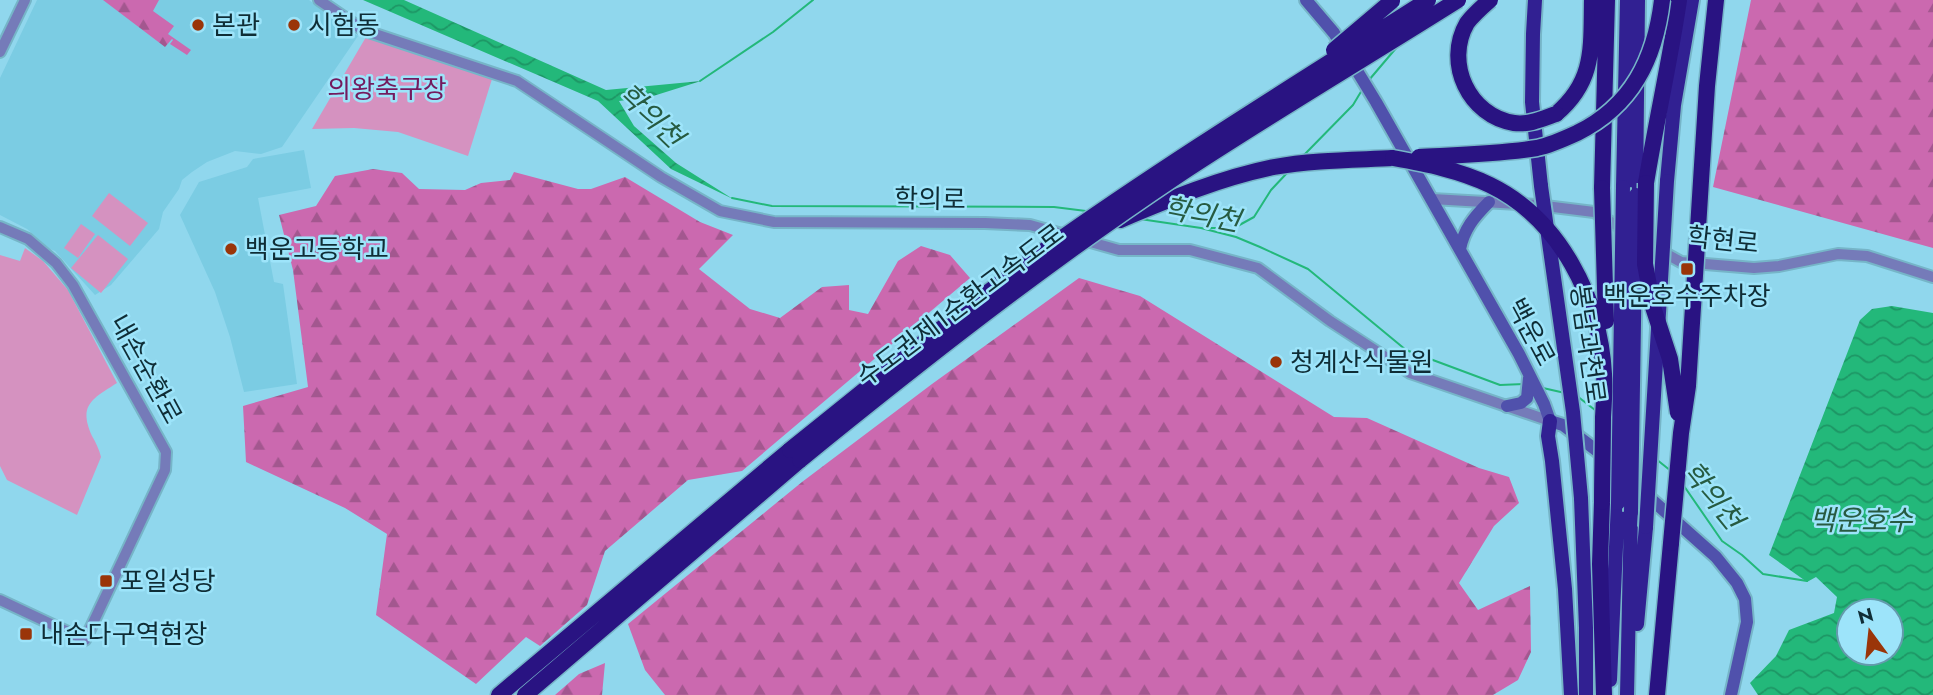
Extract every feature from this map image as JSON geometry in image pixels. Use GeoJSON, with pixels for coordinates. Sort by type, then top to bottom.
{"type":"FeatureCollection","features":[{"type":"Feature","properties":{"kind":"highway"},"geometry":{"type":"LineString","coordinates":[[1287,90],[1393,0]]}},
{"type":"Feature","properties":{"kind":"highway","name":"수도권제1순환고속도로"},"geometry":{"type":"LineString","coordinates":[[525,695],[931,337],[1045,251],[1185,154],[1428,0]]}},
{"type":"Feature","properties":{"kind":"highway","name":"수도권제1순환고속도로"},"geometry":{"type":"LineString","coordinates":[[499,695],[795,455],[971,323],[1181,174],[1458,0]]}},
{"type":"Feature","properties":{"kind":"highway"},"geometry":{"type":"LineString","coordinates":[[1490,0],[1468,23],[1461,39],[1457,54],[1460,76],[1480,107],[1494,116],[1514,123],[1532,123],[1556,114],[1571,102],[1581,86],[1588,66],[1592,23],[1602,2]]}},
{"type":"Feature","properties":{"kind":"highway","name":"봉담과천로"},"geometry":{"type":"LineString","coordinates":[[1535,0],[1532,102],[1573,412],[1581,498],[1586,695]]}},
{"type":"Feature","properties":{"kind":"highway","name":"봉담과천로"},"geometry":{"type":"LineString","coordinates":[[1609,695],[1610,503],[1635,188],[1627,0]]}},
{"type":"Feature","properties":{"kind":"highway","name":"봉담과천로"},"geometry":{"type":"LineString","coordinates":[[1629,695],[1638,0]]}},
{"type":"Feature","properties":{"kind":"highway"},"geometry":{"type":"LineString","coordinates":[[1105,226],[1192,190],[1274,167],[1309,162],[1538,148],[1562,140],[1586,129],[1610,113],[1630,91],[1654,44],[1662,0]]}},
{"type":"Feature","properties":{"kind":"highway"},"geometry":{"type":"LineString","coordinates":[[1679,0],[1670,62],[1654,134],[1635,188],[1653,307],[1670,359],[1681,433]]}},
{"type":"Feature","properties":{"kind":"highway","name":"봉담과천로"},"geometry":{"type":"LineString","coordinates":[[1629,695],[1646,527],[1667,181],[1674,105],[1692,0]]}},
{"type":"Feature","properties":{"kind":"highway"},"geometry":{"type":"LineString","coordinates":[[1657,695],[1681,433],[1688,386],[1707,86],[1716,0]]}},
{"type":"Feature","properties":{"kind":"highway"},"geometry":{"type":"LineString","coordinates":[[1602,2],[1602,188],[1606,321],[1604,373],[1610,503],[1601,564],[1604,695]]}},
{"type":"Feature","properties":{"kind":"highway"},"geometry":{"type":"LineString","coordinates":[[1392,158],[1462,173],[1492,186],[1517,201],[1536,217],[1561,247],[1579,276],[1591,305],[1604,373]]}},
{"type":"Feature","properties":{"kind":"highway"},"geometry":{"type":"LineString","coordinates":[[1550,421],[1548,436],[1565,589],[1571,695]]}},
{"type":"Feature","properties":{"kind":"main road","name":"백운로"},"geometry":{"type":"LineString","coordinates":[[1306,0],[1334,33],[1432,199],[1519,354],[1533,393],[1550,421]]}},
{"type":"Feature","properties":{"kind":"main road"},"geometry":{"type":"LineString","coordinates":[[1460,249],[1466,228],[1489,202]]}},
{"type":"Feature","properties":{"kind":"main road"},"geometry":{"type":"LineString","coordinates":[[1507,406],[1521,403],[1533,393]]}},
{"type":"Feature","properties":{"kind":"main road"},"geometry":{"type":"LineString","coordinates":[[1550,421],[1563,425],[1597,450],[1716,556],[1737,583],[1745,599],[1747,622],[1731,695]]}},
{"type":"Feature","properties":{"kind":"street"},"geometry":{"type":"LineString","coordinates":[[0,52],[25,0]]}},
{"type":"Feature","properties":{"kind":"street","name":"학의로"},"geometry":{"type":"LineString","coordinates":[[319,0],[363,30],[517,81],[661,177],[720,211],[774,222],[971,222],[1030,225],[1119,250],[1190,250],[1258,268],[1329,321],[1410,373],[1550,421]]}},
{"type":"Feature","properties":{"kind":"street","name":"학현로"},"geometry":{"type":"LineString","coordinates":[[1432,199],[1537,205],[1594,212],[1681,262],[1754,268],[1779,267],[1838,254],[1867,256],[1933,277]]}},
{"type":"Feature","properties":{"kind":"street","name":"내손순환로"},"geometry":{"type":"LineString","coordinates":[[0,227],[28,239],[56,263],[73,285],[166,452],[165,470],[85,640],[0,600]]}},
{"type":"Feature","properties":{"kind":"shaded area"},"geometry":{"type":"Polygon","coordinates":[[[37,0],[309,0],[358,36],[282,147],[261,154],[235,151],[207,162],[192,172],[182,180],[163,212],[159,229],[111,285],[95,295],[55,251],[27,229],[0,215],[0,78],[37,0]]]}},
{"type":"Feature","properties":{"kind":"shaded area","name":"백운고등학교"},"geometry":{"type":"Polygon","coordinates":[[[304,150],[311,188],[258,198],[274,282],[283,284],[297,384],[244,392],[215,292],[180,215],[199,182],[247,167],[253,159],[304,150]]]}},
{"type":"Feature","properties":{"kind":"green space"},"geometry":{"type":"Polygon","coordinates":[[[103,0],[159,0],[153,11],[174,26],[168,34],[191,50],[187,55],[170,44],[172,39],[165,47],[103,0]]]}},
{"type":"Feature","properties":{"kind":"green space"},"geometry":{"type":"Polygon","coordinates":[[[1751,0],[1933,0],[1933,248],[1713,187],[1751,0]]]}},
{"type":"Feature","properties":{"kind":"green space","name":"의왕축구장"},"geometry":{"type":"Polygon","coordinates":[[[366,37],[492,79],[468,156],[398,132],[354,128],[312,129],[366,37]]]}},
{"type":"Feature","properties":{"kind":"green space"},"geometry":{"type":"Polygon","coordinates":[[[373,169],[402,173],[419,189],[465,190],[481,183],[510,180],[514,172],[578,189],[591,189],[625,177],[700,222],[733,235],[699,269],[750,309],[780,318],[822,287],[849,285],[849,310],[868,314],[898,261],[921,246],[950,255],[970,278],[742,471],[688,480],[605,551],[587,605],[540,646],[526,637],[476,684],[376,615],[387,534],[345,508],[246,462],[243,406],[308,387],[293,270],[279,215],[316,206],[335,176],[373,169]]]}},
{"type":"Feature","properties":{"kind":"green space"},"geometry":{"type":"Polygon","coordinates":[[[109,193],[148,223],[130,246],[92,216],[109,193]]]}},
{"type":"Feature","properties":{"kind":"green space"},"geometry":{"type":"Polygon","coordinates":[[[81,224],[95,234],[78,258],[64,248],[81,224]]]}},
{"type":"Feature","properties":{"kind":"green space"},"geometry":{"type":"Polygon","coordinates":[[[98,235],[128,259],[101,293],[71,268],[98,235]]]}},
{"type":"Feature","properties":{"kind":"green space"},"geometry":{"type":"Polygon","coordinates":[[[25,248],[43,261],[68,290],[117,383],[94,399],[87,410],[88,425],[101,457],[77,515],[7,480],[0,466],[0,255],[20,261],[25,248]]]}},
{"type":"Feature","properties":{"kind":"green space"},"geometry":{"type":"Polygon","coordinates":[[[1079,278],[1140,296],[1334,417],[1367,418],[1479,468],[1509,477],[1519,503],[1494,526],[1459,583],[1478,610],[1530,586],[1531,652],[1518,680],[1493,695],[665,695],[645,670],[628,624],[802,482],[1079,278]]]}},
{"type":"Feature","properties":{"kind":"green space"},"geometry":{"type":"Polygon","coordinates":[[[605,663],[602,695],[555,695],[579,674],[605,663]]]}},
{"type":"Feature","properties":{"kind":"water","name":"학의천"},"geometry":{"type":"Polygon","coordinates":[[[363,0],[404,0],[606,90],[701,81],[650,97],[619,101],[634,126],[676,163],[733,199],[671,169],[598,101],[363,0]]]}},
{"type":"Feature","properties":{"kind":"water","name":"백운호수"},"geometry":{"type":"Polygon","coordinates":[[[1892,306],[1933,313],[1933,695],[1758,695],[1750,683],[1776,656],[1789,630],[1834,613],[1835,608],[1835,667],[1905,667],[1905,597],[1837,597],[1816,577],[1807,582],[1769,555],[1860,320],[1872,309],[1892,306]]]}},
{"type":"Feature","properties":{"kind":"waterway"},"geometry":{"type":"LineString","coordinates":[[700,81],[773,32],[813,0]]}},
{"type":"Feature","properties":{"kind":"waterway"},"geometry":{"type":"LineString","coordinates":[[1369,80],[1397,47]]}},
{"type":"Feature","properties":{"kind":"waterway"},"geometry":{"type":"LineString","coordinates":[[1303,156],[1353,105],[1362,90]]}},
{"type":"Feature","properties":{"kind":"waterway"},"geometry":{"type":"LineString","coordinates":[[1205,228],[1234,228],[1254,217],[1271,190],[1287,173]]}},
{"type":"Feature","properties":{"kind":"waterway","name":"학의천"},"geometry":{"type":"LineString","coordinates":[[732,198],[772,206],[1054,207],[1086,211]]}},
{"type":"Feature","properties":{"kind":"waterway","name":"학의천"},"geometry":{"type":"LineString","coordinates":[[1140,219],[1201,228],[1236,237],[1260,247],[1308,269],[1406,350],[1500,385],[1524,384]]}},
{"type":"Feature","properties":{"kind":"waterway","name":"학의천"},"geometry":{"type":"LineString","coordinates":[[1543,388],[1565,393]]}},
{"type":"Feature","properties":{"kind":"waterway","name":"학의천"},"geometry":{"type":"LineString","coordinates":[[1577,396],[1595,410]]}},
{"type":"Feature","properties":{"kind":"waterway","name":"학의천"},"geometry":{"type":"LineString","coordinates":[[1656,459],[1671,471]]}},
{"type":"Feature","properties":{"kind":"waterway","name":"학의천"},"geometry":{"type":"LineString","coordinates":[[1684,486],[1722,541],[1763,574],[1807,581]]}},
{"type":"Feature","properties":{"kind":"place","name":"본관"},"geometry":{"type":"Point","coordinates":[198,25]}},
{"type":"Feature","properties":{"kind":"place","name":"시험동"},"geometry":{"type":"Point","coordinates":[294,25]}},
{"type":"Feature","properties":{"kind":"place","name":"백운고등학교"},"geometry":{"type":"Point","coordinates":[231,249]}},
{"type":"Feature","properties":{"kind":"place","name":"백운호수주차장"},"geometry":{"type":"Point","coordinates":[1687,269]}},
{"type":"Feature","properties":{"kind":"place","name":"청계산식물원"},"geometry":{"type":"Point","coordinates":[1276,362]}},
{"type":"Feature","properties":{"kind":"place","name":"포일성당"},"geometry":{"type":"Point","coordinates":[106,581]}},
{"type":"Feature","properties":{"kind":"place","name":"내손다구역현장"},"geometry":{"type":"Point","coordinates":[26,634]}}]}
